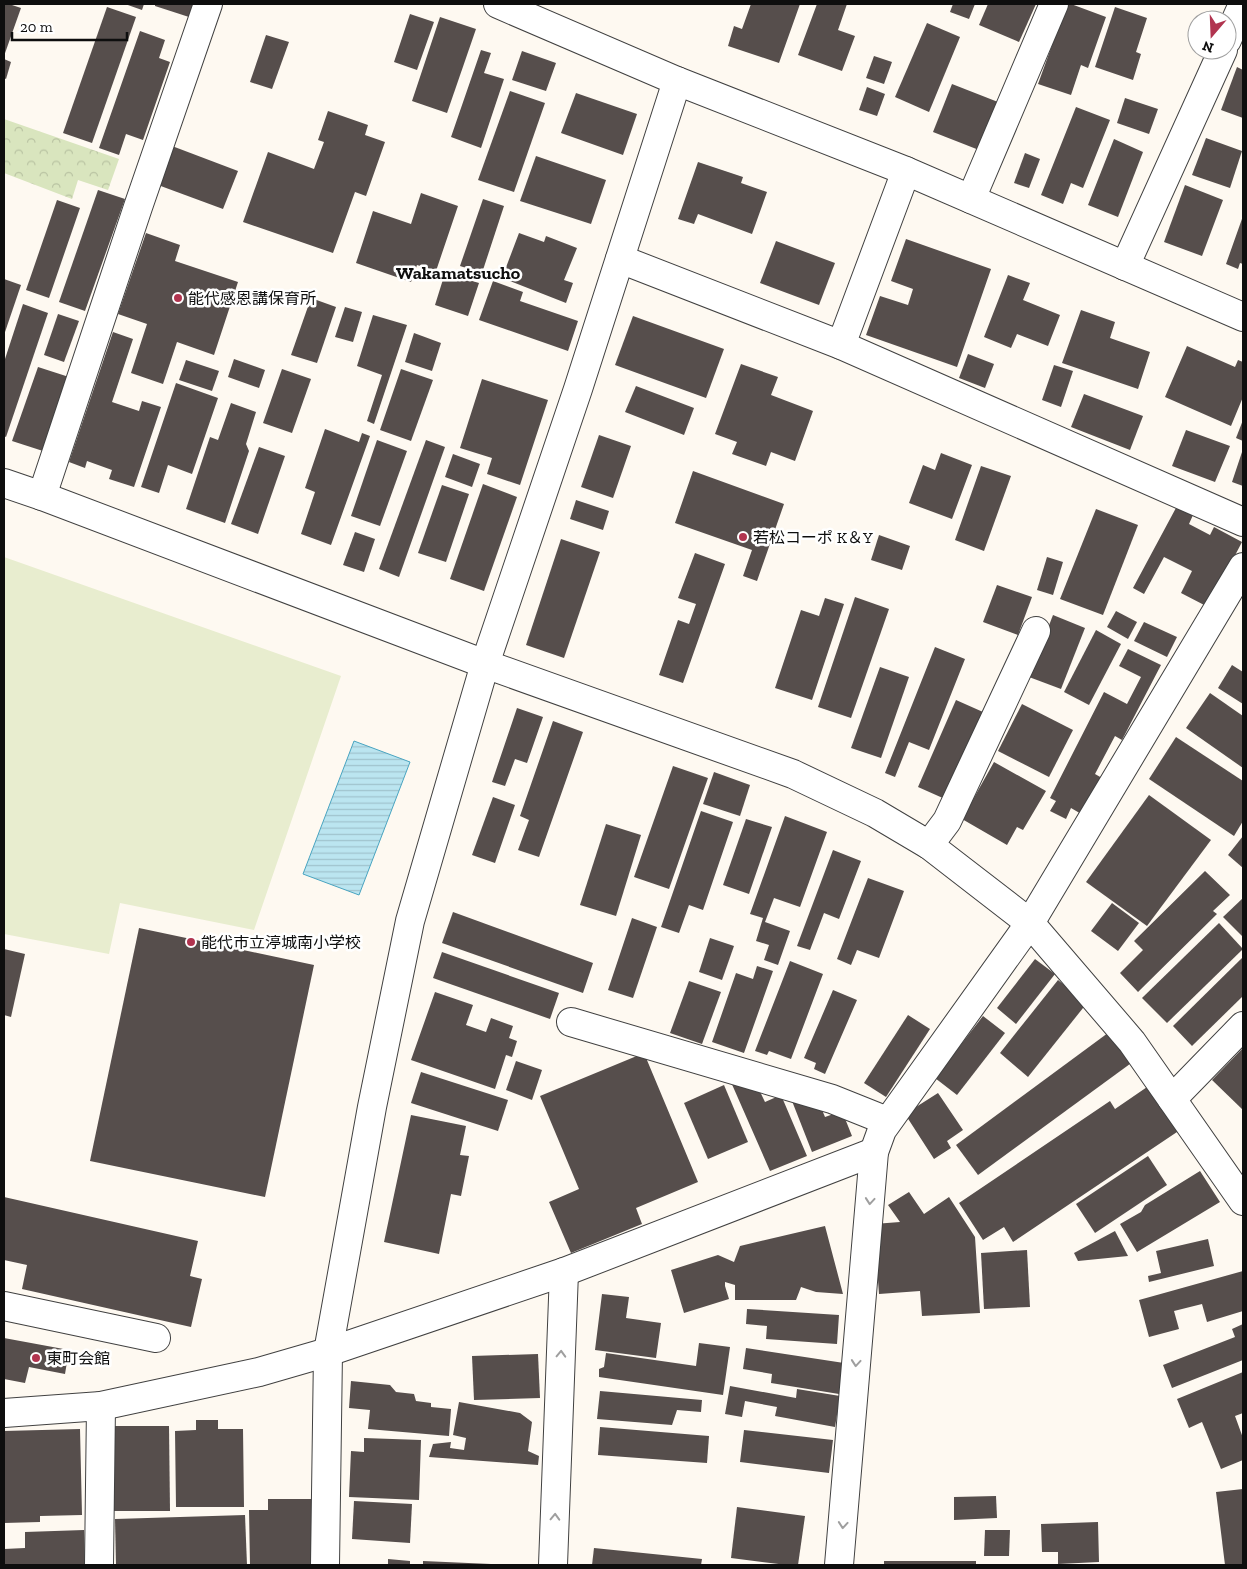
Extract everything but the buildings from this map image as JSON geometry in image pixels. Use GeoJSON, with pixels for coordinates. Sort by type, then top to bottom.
{"type":"FeatureCollection","features":[{"type":"Feature","properties":{"kind":"street"},"geometry":{"type":"LineString","coordinates":[[42,496],[208,4]]}},
{"type":"Feature","properties":{"kind":"street"},"geometry":{"type":"LineString","coordinates":[[498,4],[677,82],[906,171],[1243,317]]}},
{"type":"Feature","properties":{"kind":"street"},"geometry":{"type":"LineString","coordinates":[[971,199],[1054,4]]}},
{"type":"Feature","properties":{"kind":"street"},"geometry":{"type":"LineString","coordinates":[[1237,18],[1243,4]]}},
{"type":"Feature","properties":{"kind":"street"},"geometry":{"type":"LineString","coordinates":[[1125,266],[1218,60]]}},
{"type":"Feature","properties":{"kind":"street"},"geometry":{"type":"LineString","coordinates":[[325,1565],[328,1352],[372,1107],[410,920],[485,664],[578,389],[677,82]]}},
{"type":"Feature","properties":{"kind":"street"},"geometry":{"type":"LineString","coordinates":[[841,345],[906,171]]}},
{"type":"Feature","properties":{"kind":"street"},"geometry":{"type":"LineString","coordinates":[[620,259],[841,345],[1243,522]]}},
{"type":"Feature","properties":{"kind":"street"},"geometry":{"type":"LineString","coordinates":[[4,483],[485,664],[793,774],[875,813],[929,845],[1030,923],[1132,1042],[1243,1201]]}},
{"type":"Feature","properties":{"kind":"street"},"geometry":{"type":"LineString","coordinates":[[840,1565],[874,1152],[882,1130],[1030,923],[1243,567]]}},
{"type":"Feature","properties":{"kind":"street"},"geometry":{"type":"LineString","coordinates":[[929,845],[947,821],[1036,631]]}},
{"type":"Feature","properties":{"kind":"street"},"geometry":{"type":"LineString","coordinates":[[570,1022],[832,1099],[887,1121]]}},
{"type":"Feature","properties":{"kind":"street"},"geometry":{"type":"LineString","coordinates":[[1172,1099],[1243,1026]]}},
{"type":"Feature","properties":{"kind":"street"},"geometry":{"type":"LineString","coordinates":[[4,1413],[101,1406],[259,1372],[328,1352],[564,1272],[874,1152]]}},
{"type":"Feature","properties":{"kind":"street"},"geometry":{"type":"LineString","coordinates":[[554,1565],[564,1272]]}},
{"type":"Feature","properties":{"kind":"street"},"geometry":{"type":"LineString","coordinates":[[4,1306],[156,1338]]}},
{"type":"Feature","properties":{"kind":"street"},"geometry":{"type":"LineString","coordinates":[[100,1565],[101,1406]]}},
{"type":"Feature","properties":{"kind":"green space"},"geometry":{"type":"Polygon","coordinates":[[[4,119],[119,159],[108,190],[78,180],[72,199],[4,173],[4,119]]]}},
{"type":"Feature","properties":{"kind":"green space"},"geometry":{"type":"Polygon","coordinates":[[[4,557],[341,676],[254,930],[120,903],[109,954],[4,934],[4,557]]]}},
{"type":"Feature","properties":{"kind":"water"},"geometry":{"type":"Polygon","coordinates":[[[354,741],[410,762],[359,895],[303,874],[354,741]]]}},
{"type":"Feature","properties":{"kind":"place","name":"能代感恩講保育所"},"geometry":{"type":"Point","coordinates":[178,298]}},
{"type":"Feature","properties":{"kind":"place","name":"若松コーポ K＆Y"},"geometry":{"type":"Point","coordinates":[743,537]}},
{"type":"Feature","properties":{"kind":"place","name":"能代市立渟城南小学校"},"geometry":{"type":"Point","coordinates":[191,942]}},
{"type":"Feature","properties":{"kind":"place","name":"東町会館"},"geometry":{"type":"Point","coordinates":[36,1358]}},
{"type":"Feature","properties":{"kind":"district","name":"Wakamatsucho"},"geometry":{"type":"Point","coordinates":[458,273]}}]}
